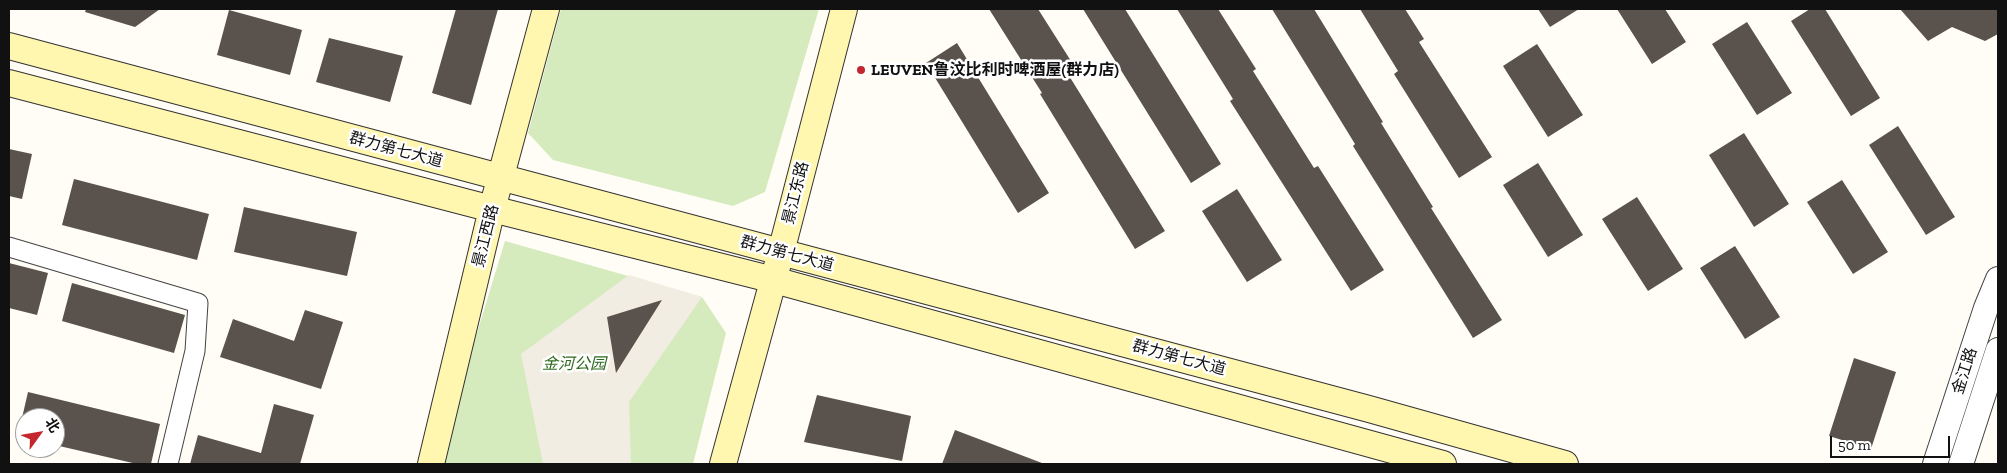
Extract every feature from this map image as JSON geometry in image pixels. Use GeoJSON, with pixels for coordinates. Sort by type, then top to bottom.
{"type":"FeatureCollection","features":[{"type":"Feature","properties":{"kind":"main road","name":"景江西路"},"geometry":{"type":"LineString","coordinates":[[430,464],[492,210],[546,9]]}},
{"type":"Feature","properties":{"kind":"main road","name":"景江东路"},"geometry":{"type":"LineString","coordinates":[[723,464],[774,280],[844,9]]}},
{"type":"Feature","properties":{"kind":"main road","name":"群力第七大道"},"geometry":{"type":"LineString","coordinates":[[9,46],[1360,406],[1565,464]]}},
{"type":"Feature","properties":{"kind":"main road","name":"群力第七大道"},"geometry":{"type":"LineString","coordinates":[[9,83],[492,210],[774,280],[1443,464]]}},
{"type":"Feature","properties":{"kind":"street"},"geometry":{"type":"LineString","coordinates":[[9,247],[198,302],[195,351],[168,464]]}},
{"type":"Feature","properties":{"kind":"street","name":"金江路"},"geometry":{"type":"LineString","coordinates":[[1935,464],[1986,308],[1998,279]]}},
{"type":"Feature","properties":{"kind":"street","name":"金江路"},"geometry":{"type":"LineString","coordinates":[[1961,464],[1998,350]]}},
{"type":"Feature","properties":{"kind":"green space"},"geometry":{"type":"Polygon","coordinates":[[[561,9],[819,9],[765,192],[733,206],[553,160],[528,133],[561,9]]]}},
{"type":"Feature","properties":{"kind":"green space","name":"金河公园"},"geometry":{"type":"Polygon","coordinates":[[[505,241],[702,297],[726,333],[693,464],[437,464],[505,241]]]}},
{"type":"Feature","properties":{"kind":"shaded area"},"geometry":{"type":"Polygon","coordinates":[[[629,275],[702,297],[629,402],[631,464],[543,464],[521,354],[629,275]]]}},
{"type":"Feature","properties":{"kind":"building"},"geometry":{"type":"Polygon","coordinates":[[[86,9],[160,9],[135,27],[85,12],[86,9]]]}},
{"type":"Feature","properties":{"kind":"building"},"geometry":{"type":"Polygon","coordinates":[[[456,9],[498,9],[471,105],[432,93],[456,9]]]}},
{"type":"Feature","properties":{"kind":"building"},"geometry":{"type":"Polygon","coordinates":[[[989,9],[1038,9],[1071,61],[1063,66],[1165,231],[1135,249],[1040,94],[1042,93],[989,9]]]}},
{"type":"Feature","properties":{"kind":"building"},"geometry":{"type":"Polygon","coordinates":[[[1083,9],[1125,9],[1221,164],[1191,183],[1083,9]]]}},
{"type":"Feature","properties":{"kind":"building"},"geometry":{"type":"Polygon","coordinates":[[[1177,9],[1218,9],[1256,69],[1253,71],[1314,168],[1318,166],[1384,270],[1351,291],[1230,101],[1233,99],[1177,9]]]}},
{"type":"Feature","properties":{"kind":"building"},"geometry":{"type":"Polygon","coordinates":[[[1272,9],[1314,9],[1433,207],[1431,208],[1502,320],[1473,338],[1353,146],[1355,144],[1272,9]]]}},
{"type":"Feature","properties":{"kind":"building"},"geometry":{"type":"Polygon","coordinates":[[[1360,9],[1405,9],[1424,39],[1419,42],[1492,157],[1459,178],[1394,74],[1398,71],[1360,9]]]}},
{"type":"Feature","properties":{"kind":"building"},"geometry":{"type":"Polygon","coordinates":[[[1538,9],[1579,9],[1550,27],[1538,9]]]}},
{"type":"Feature","properties":{"kind":"building"},"geometry":{"type":"Polygon","coordinates":[[[1617,9],[1665,9],[1686,42],[1652,64],[1617,9]]]}},
{"type":"Feature","properties":{"kind":"building"},"geometry":{"type":"Polygon","coordinates":[[[1810,9],[1825,9],[1880,98],[1851,116],[1791,21],[1810,9]]]}},
{"type":"Feature","properties":{"kind":"building"},"geometry":{"type":"Polygon","coordinates":[[[1900,9],[1998,9],[1998,34],[1985,41],[1952,27],[1928,41],[1900,9]]]}},
{"type":"Feature","properties":{"kind":"building"},"geometry":{"type":"Polygon","coordinates":[[[229,10],[302,30],[290,75],[217,55],[229,10]]]}},
{"type":"Feature","properties":{"kind":"building"},"geometry":{"type":"Polygon","coordinates":[[[1747,22],[1792,93],[1757,115],[1712,44],[1747,22]]]}},
{"type":"Feature","properties":{"kind":"building"},"geometry":{"type":"Polygon","coordinates":[[[329,38],[403,56],[390,102],[316,82],[329,38]]]}},
{"type":"Feature","properties":{"kind":"building"},"geometry":{"type":"Polygon","coordinates":[[[957,43],[1049,193],[1018,213],[926,63],[957,43]]]}},
{"type":"Feature","properties":{"kind":"building"},"geometry":{"type":"Polygon","coordinates":[[[1537,44],[1583,115],[1548,137],[1503,66],[1537,44]]]}},
{"type":"Feature","properties":{"kind":"building"},"geometry":{"type":"Polygon","coordinates":[[[1898,126],[1955,217],[1926,235],[1869,145],[1898,126]]]}},
{"type":"Feature","properties":{"kind":"building"},"geometry":{"type":"Polygon","coordinates":[[[1744,133],[1789,204],[1754,227],[1709,155],[1744,133]]]}},
{"type":"Feature","properties":{"kind":"building"},"geometry":{"type":"Polygon","coordinates":[[[9,149],[32,154],[22,199],[9,196],[9,149]]]}},
{"type":"Feature","properties":{"kind":"building"},"geometry":{"type":"Polygon","coordinates":[[[1538,163],[1583,235],[1548,257],[1503,185],[1538,163]]]}},
{"type":"Feature","properties":{"kind":"building"},"geometry":{"type":"Polygon","coordinates":[[[74,179],[209,214],[197,260],[62,225],[74,179]]]}},
{"type":"Feature","properties":{"kind":"building"},"geometry":{"type":"Polygon","coordinates":[[[1842,180],[1888,252],[1853,274],[1807,202],[1842,180]]]}},
{"type":"Feature","properties":{"kind":"building"},"geometry":{"type":"Polygon","coordinates":[[[1237,189],[1282,260],[1247,282],[1202,211],[1237,189]]]}},
{"type":"Feature","properties":{"kind":"building"},"geometry":{"type":"Polygon","coordinates":[[[1637,197],[1683,269],[1648,291],[1602,219],[1637,197]]]}},
{"type":"Feature","properties":{"kind":"building"},"geometry":{"type":"Polygon","coordinates":[[[244,207],[357,232],[347,276],[234,252],[244,207]]]}},
{"type":"Feature","properties":{"kind":"building"},"geometry":{"type":"Polygon","coordinates":[[[1735,246],[1780,317],[1745,339],[1700,268],[1735,246]]]}},
{"type":"Feature","properties":{"kind":"building"},"geometry":{"type":"Polygon","coordinates":[[[9,263],[48,273],[37,315],[9,308],[9,263]]]}},
{"type":"Feature","properties":{"kind":"building"},"geometry":{"type":"Polygon","coordinates":[[[72,283],[185,315],[174,353],[62,321],[72,283]]]}},
{"type":"Feature","properties":{"kind":"building"},"geometry":{"type":"Polygon","coordinates":[[[662,300],[616,373],[607,317],[662,300]]]}},
{"type":"Feature","properties":{"kind":"building"},"geometry":{"type":"Polygon","coordinates":[[[305,310],[343,322],[321,389],[220,357],[233,319],[294,341],[305,310]]]}},
{"type":"Feature","properties":{"kind":"building"},"geometry":{"type":"Polygon","coordinates":[[[1854,358],[1896,372],[1871,449],[1829,436],[1854,358]]]}},
{"type":"Feature","properties":{"kind":"building"},"geometry":{"type":"Polygon","coordinates":[[[28,392],[160,424],[151,464],[137,464],[65,447],[65,408],[24,408],[28,392]]]}},
{"type":"Feature","properties":{"kind":"building"},"geometry":{"type":"Polygon","coordinates":[[[817,395],[911,416],[902,461],[804,442],[817,395]]]}},
{"type":"Feature","properties":{"kind":"building"},"geometry":{"type":"Polygon","coordinates":[[[274,404],[314,415],[300,464],[190,464],[198,435],[261,453],[274,404]]]}},
{"type":"Feature","properties":{"kind":"building"},"geometry":{"type":"Polygon","coordinates":[[[955,430],[1042,463],[942,464],[955,430]]]}},
{"type":"Feature","properties":{"kind":"place","name":"LEUVEN鲁汶比利时啤酒屋(群力店)"},"geometry":{"type":"Point","coordinates":[861,70]}}]}
